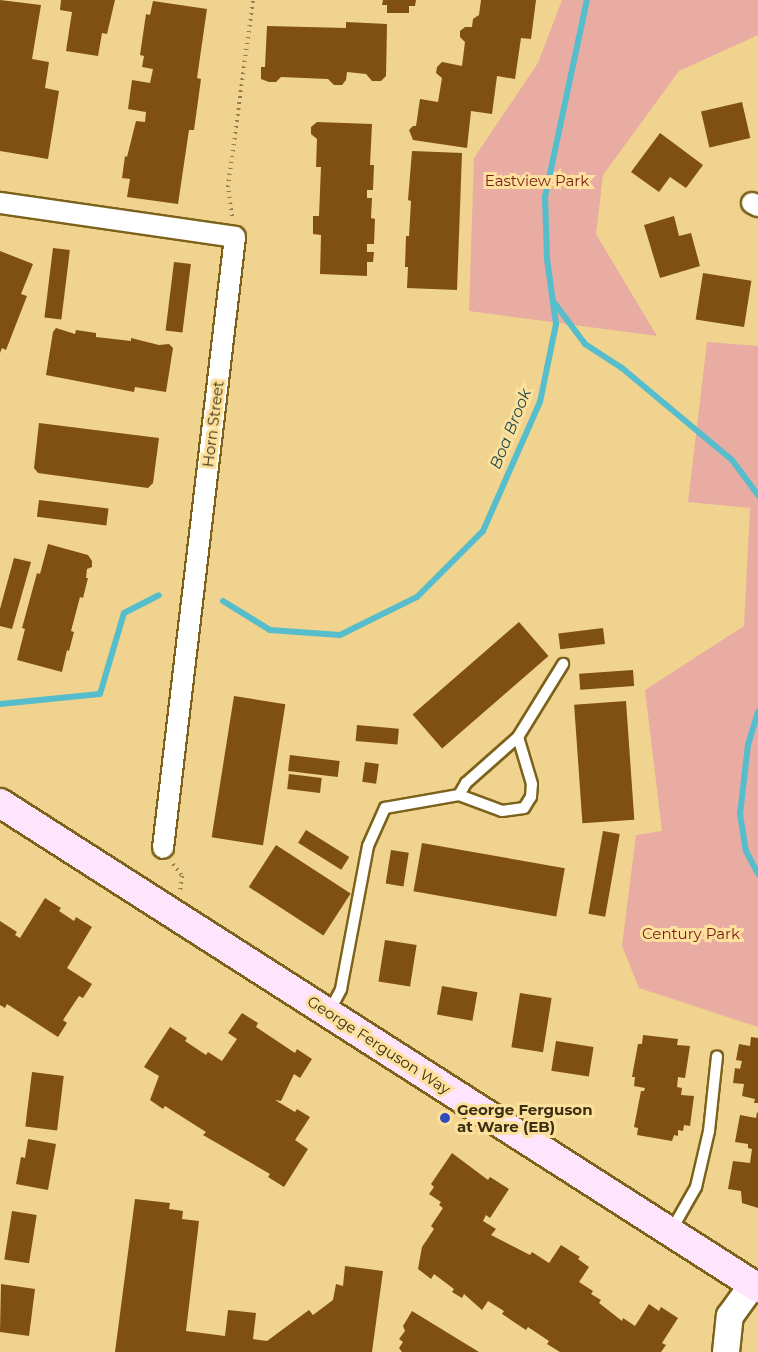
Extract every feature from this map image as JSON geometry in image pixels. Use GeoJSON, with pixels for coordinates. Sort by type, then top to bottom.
{"type":"FeatureCollection","features":[{"type":"Feature","properties":{"kind":"main road","name":"George Ferguson Way"},"geometry":{"type":"LineString","coordinates":[[0,803],[756,1286]]}},
{"type":"Feature","properties":{"kind":"street"},"geometry":{"type":"LineString","coordinates":[[0,203],[236,237]]}},
{"type":"Feature","properties":{"kind":"street","name":"Horn Street"},"geometry":{"type":"LineString","coordinates":[[163,848],[236,237]]}},
{"type":"Feature","properties":{"kind":"street"},"geometry":{"type":"LineString","coordinates":[[726,1352],[730,1316],[756,1286]]}},
{"type":"Feature","properties":{"kind":"lane"},"geometry":{"type":"LineString","coordinates":[[459,795],[466,783],[518,737],[562,664]]}},
{"type":"Feature","properties":{"kind":"lane"},"geometry":{"type":"LineString","coordinates":[[329,1013],[341,988],[368,846],[385,808],[459,795],[502,811],[524,808],[531,797],[532,784],[518,737]]}},
{"type":"Feature","properties":{"kind":"lane"},"geometry":{"type":"LineString","coordinates":[[671,1232],[696,1187],[709,1131],[717,1056]]}},
{"type":"Feature","properties":{"kind":"path"},"geometry":{"type":"LineString","coordinates":[[236,237],[228,187],[253,0]]}},
{"type":"Feature","properties":{"kind":"path"},"geometry":{"type":"LineString","coordinates":[[163,848],[182,876],[180,891]]}},
{"type":"Feature","properties":{"kind":"green space","name":"Eastview Park"},"geometry":{"type":"Polygon","coordinates":[[[562,0],[758,0],[758,35],[679,71],[603,175],[596,234],[657,336],[469,311],[474,158],[538,63],[562,0]]]}},
{"type":"Feature","properties":{"kind":"green space","name":"Century Park"},"geometry":{"type":"Polygon","coordinates":[[[707,342],[758,346],[758,1027],[639,988],[622,946],[636,835],[662,831],[645,690],[744,626],[750,508],[688,502],[707,342]]]}},
{"type":"Feature","properties":{"kind":"building"},"geometry":{"type":"Polygon","coordinates":[[[0,0],[41,5],[32,59],[49,62],[45,88],[59,91],[48,159],[0,151],[0,0]]]}},
{"type":"Feature","properties":{"kind":"building"},"geometry":{"type":"Polygon","coordinates":[[[61,0],[115,0],[107,34],[102,33],[98,56],[66,51],[72,12],[60,10],[61,0]]]}},
{"type":"Feature","properties":{"kind":"building"},"geometry":{"type":"Polygon","coordinates":[[[383,0],[416,0],[415,6],[409,6],[409,13],[387,13],[387,5],[382,5],[383,0]]]}},
{"type":"Feature","properties":{"kind":"building"},"geometry":{"type":"Polygon","coordinates":[[[481,0],[536,0],[531,39],[521,38],[515,79],[497,76],[492,114],[471,111],[467,148],[413,140],[409,130],[416,126],[420,99],[438,102],[442,78],[436,73],[437,67],[442,62],[462,66],[465,42],[460,37],[460,31],[465,27],[472,27],[473,19],[479,15],[481,0]]]}},
{"type":"Feature","properties":{"kind":"building"},"geometry":{"type":"Polygon","coordinates":[[[153,1],[207,9],[197,78],[201,79],[194,130],[189,130],[178,204],[127,197],[130,179],[122,178],[125,156],[127,157],[136,121],[145,122],[146,112],[128,109],[132,80],[150,83],[153,69],[142,67],[144,56],[140,55],[146,14],[150,15],[153,1]]]}},
{"type":"Feature","properties":{"kind":"building"},"geometry":{"type":"Polygon","coordinates":[[[346,22],[387,24],[386,76],[381,81],[372,81],[366,74],[347,72],[346,80],[342,85],[334,85],[328,79],[281,77],[276,82],[269,82],[261,79],[261,67],[265,67],[267,26],[346,28],[346,22]]]}},
{"type":"Feature","properties":{"kind":"building"},"geometry":{"type":"Polygon","coordinates":[[[742,102],[750,138],[709,147],[701,111],[742,102]]]}},
{"type":"Feature","properties":{"kind":"building"},"geometry":{"type":"Polygon","coordinates":[[[317,122],[372,124],[370,165],[374,165],[373,190],[367,190],[367,198],[372,198],[371,218],[375,219],[374,244],[367,244],[367,252],[374,252],[373,262],[367,262],[367,276],[320,274],[321,235],[313,234],[313,216],[319,216],[321,167],[316,167],[317,139],[311,134],[311,127],[317,122]]]}},
{"type":"Feature","properties":{"kind":"building"},"geometry":{"type":"Polygon","coordinates":[[[660,133],[703,165],[686,188],[670,177],[659,192],[631,172],[660,133]]]}},
{"type":"Feature","properties":{"kind":"building"},"geometry":{"type":"Polygon","coordinates":[[[412,151],[462,153],[457,290],[407,288],[406,236],[409,236],[411,201],[408,200],[412,151]]]}},
{"type":"Feature","properties":{"kind":"building"},"geometry":{"type":"Polygon","coordinates":[[[674,216],[679,236],[691,233],[700,266],[660,278],[644,225],[674,216]]]}},
{"type":"Feature","properties":{"kind":"building"},"geometry":{"type":"Polygon","coordinates":[[[53,248],[70,250],[61,320],[44,317],[53,248]]]}},
{"type":"Feature","properties":{"kind":"building"},"geometry":{"type":"Polygon","coordinates":[[[0,251],[33,264],[21,294],[27,296],[6,350],[2,348],[0,353],[0,251]]]}},
{"type":"Feature","properties":{"kind":"building"},"geometry":{"type":"Polygon","coordinates":[[[174,262],[191,264],[182,333],[166,330],[174,262]]]}},
{"type":"Feature","properties":{"kind":"building"},"geometry":{"type":"Polygon","coordinates":[[[703,273],[751,281],[744,327],[696,319],[703,273]]]}},
{"type":"Feature","properties":{"kind":"building"},"geometry":{"type":"Polygon","coordinates":[[[56,328],[75,334],[76,330],[96,333],[96,337],[131,341],[131,338],[159,345],[169,344],[173,348],[166,392],[135,387],[134,392],[46,375],[53,332],[56,328]]]}},
{"type":"Feature","properties":{"kind":"building"},"geometry":{"type":"Polygon","coordinates":[[[39,423],[159,438],[153,483],[148,488],[38,473],[34,468],[39,423]]]}},
{"type":"Feature","properties":{"kind":"building"},"geometry":{"type":"Polygon","coordinates":[[[39,500],[108,509],[106,525],[37,517],[39,500]]]}},
{"type":"Feature","properties":{"kind":"building"},"geometry":{"type":"Polygon","coordinates":[[[48,544],[88,555],[92,561],[92,567],[87,569],[86,578],[88,578],[83,598],[80,597],[71,631],[74,632],[62,672],[17,660],[25,629],[22,628],[37,573],[40,574],[48,544]]]}},
{"type":"Feature","properties":{"kind":"building"},"geometry":{"type":"Polygon","coordinates":[[[14,558],[31,562],[12,629],[0,626],[0,609],[14,558]]]}},
{"type":"Feature","properties":{"kind":"building"},"geometry":{"type":"Polygon","coordinates":[[[519,622],[549,656],[442,748],[413,715],[519,622]]]}},
{"type":"Feature","properties":{"kind":"building"},"geometry":{"type":"Polygon","coordinates":[[[603,628],[605,644],[560,649],[558,633],[603,628]]]}},
{"type":"Feature","properties":{"kind":"building"},"geometry":{"type":"Polygon","coordinates":[[[633,670],[634,686],[580,690],[579,674],[633,670]]]}},
{"type":"Feature","properties":{"kind":"building"},"geometry":{"type":"Polygon","coordinates":[[[234,696],[285,704],[263,845],[212,837],[234,696]]]}},
{"type":"Feature","properties":{"kind":"building"},"geometry":{"type":"Polygon","coordinates":[[[626,701],[634,820],[582,823],[574,705],[626,701]]]}},
{"type":"Feature","properties":{"kind":"building"},"geometry":{"type":"Polygon","coordinates":[[[357,725],[399,729],[397,745],[356,741],[357,725]]]}},
{"type":"Feature","properties":{"kind":"building"},"geometry":{"type":"Polygon","coordinates":[[[290,755],[340,761],[338,777],[288,771],[290,755]]]}},
{"type":"Feature","properties":{"kind":"building"},"geometry":{"type":"Polygon","coordinates":[[[365,762],[379,764],[376,784],[362,782],[365,762]]]}},
{"type":"Feature","properties":{"kind":"building"},"geometry":{"type":"Polygon","coordinates":[[[289,774],[322,778],[320,793],[287,789],[289,774]]]}},
{"type":"Feature","properties":{"kind":"building"},"geometry":{"type":"Polygon","coordinates":[[[306,830],[349,857],[341,870],[298,843],[306,830]]]}},
{"type":"Feature","properties":{"kind":"building"},"geometry":{"type":"Polygon","coordinates":[[[603,831],[620,834],[605,917],[588,914],[603,831]]]}},
{"type":"Feature","properties":{"kind":"building"},"geometry":{"type":"Polygon","coordinates":[[[422,843],[565,868],[556,916],[413,891],[422,843]]]}},
{"type":"Feature","properties":{"kind":"building"},"geometry":{"type":"Polygon","coordinates":[[[276,845],[351,893],[323,935],[249,887],[276,845]]]}},
{"type":"Feature","properties":{"kind":"building"},"geometry":{"type":"Polygon","coordinates":[[[391,850],[409,853],[403,886],[386,884],[391,850]]]}},
{"type":"Feature","properties":{"kind":"building"},"geometry":{"type":"Polygon","coordinates":[[[45,898],[61,908],[59,911],[74,921],[76,917],[92,927],[67,968],[92,984],[83,998],[79,996],[63,1020],[67,1023],[58,1037],[7,1004],[5,1008],[0,1005],[0,921],[17,932],[15,935],[20,938],[45,898]]]}},
{"type":"Feature","properties":{"kind":"building"},"geometry":{"type":"Polygon","coordinates":[[[385,940],[417,945],[410,986],[378,981],[385,940]]]}},
{"type":"Feature","properties":{"kind":"building"},"geometry":{"type":"Polygon","coordinates":[[[442,986],[477,992],[472,1021],[437,1015],[442,986]]]}},
{"type":"Feature","properties":{"kind":"building"},"geometry":{"type":"Polygon","coordinates":[[[520,993],[552,998],[543,1052],[511,1047],[520,993]]]}},
{"type":"Feature","properties":{"kind":"building"},"geometry":{"type":"Polygon","coordinates":[[[242,1013],[258,1023],[256,1027],[295,1053],[297,1049],[312,1059],[300,1078],[294,1074],[281,1101],[275,1100],[295,1112],[297,1109],[310,1117],[295,1140],[308,1149],[284,1187],[268,1177],[270,1174],[203,1135],[206,1132],[165,1106],[163,1109],[150,1100],[159,1076],[144,1067],[170,1027],[187,1038],[185,1041],[206,1055],[208,1052],[222,1061],[237,1039],[228,1033],[242,1013]]]}},
{"type":"Feature","properties":{"kind":"building"},"geometry":{"type":"Polygon","coordinates":[[[643,1035],[678,1039],[677,1045],[690,1046],[685,1078],[678,1077],[677,1087],[682,1088],[681,1095],[694,1096],[690,1126],[684,1125],[683,1131],[678,1130],[678,1136],[674,1135],[672,1141],[637,1135],[638,1128],[634,1127],[641,1091],[645,1088],[634,1086],[635,1077],[632,1077],[638,1044],[642,1044],[643,1035]]]}},
{"type":"Feature","properties":{"kind":"building"},"geometry":{"type":"Polygon","coordinates":[[[751,1037],[758,1038],[758,1103],[754,1103],[755,1099],[742,1096],[744,1084],[733,1083],[735,1068],[740,1069],[742,1061],[736,1060],[739,1044],[750,1046],[751,1037]]]}},
{"type":"Feature","properties":{"kind":"building"},"geometry":{"type":"Polygon","coordinates":[[[556,1041],[594,1047],[589,1077],[551,1071],[556,1041]]]}},
{"type":"Feature","properties":{"kind":"building"},"geometry":{"type":"Polygon","coordinates":[[[32,1072],[64,1076],[57,1130],[25,1127],[32,1072]]]}},
{"type":"Feature","properties":{"kind":"building"},"geometry":{"type":"Polygon","coordinates":[[[757,1112],[758,1208],[742,1203],[741,1191],[728,1189],[733,1161],[750,1163],[752,1149],[748,1148],[748,1144],[735,1142],[740,1115],[756,1118],[757,1112]]]}},
{"type":"Feature","properties":{"kind":"building"},"geometry":{"type":"Polygon","coordinates":[[[28,1139],[56,1144],[48,1190],[16,1184],[21,1157],[25,1158],[28,1139]]]}},
{"type":"Feature","properties":{"kind":"building"},"geometry":{"type":"Polygon","coordinates":[[[452,1153],[488,1180],[490,1177],[509,1189],[490,1218],[486,1215],[483,1221],[496,1229],[491,1235],[530,1255],[532,1252],[549,1263],[561,1245],[580,1257],[578,1259],[589,1267],[579,1282],[593,1291],[591,1294],[601,1300],[599,1303],[622,1321],[623,1318],[635,1326],[649,1304],[659,1311],[661,1307],[678,1318],[662,1343],[666,1345],[661,1352],[560,1352],[547,1344],[549,1341],[528,1327],[526,1330],[502,1314],[504,1311],[488,1301],[482,1310],[464,1294],[462,1298],[452,1292],[454,1289],[434,1274],[431,1279],[418,1269],[422,1247],[434,1229],[431,1226],[443,1208],[439,1205],[441,1202],[429,1194],[434,1187],[431,1184],[452,1153]]]}},
{"type":"Feature","properties":{"kind":"building"},"geometry":{"type":"Polygon","coordinates":[[[135,1199],[170,1203],[169,1209],[183,1211],[182,1219],[199,1221],[186,1331],[225,1336],[228,1310],[256,1313],[253,1339],[267,1341],[309,1310],[313,1315],[333,1300],[336,1284],[343,1286],[345,1266],[383,1271],[372,1352],[115,1352],[135,1199]]]}},
{"type":"Feature","properties":{"kind":"building"},"geometry":{"type":"Polygon","coordinates":[[[12,1211],[37,1215],[29,1263],[4,1259],[12,1211]]]}},
{"type":"Feature","properties":{"kind":"building"},"geometry":{"type":"Polygon","coordinates":[[[1,1284],[35,1289],[29,1336],[0,1332],[1,1284]]]}},
{"type":"Feature","properties":{"kind":"building"},"geometry":{"type":"Polygon","coordinates":[[[412,1311],[479,1352],[402,1352],[399,1348],[403,1342],[399,1339],[405,1331],[403,1326],[412,1311]]]}},
{"type":"Feature","properties":{"kind":"waterway","name":"Boa Brook"},"geometry":{"type":"LineString","coordinates":[[223,601],[270,630],[340,635],[417,597],[483,531],[540,402],[556,324],[547,259],[545,197],[587,0]]}},
{"type":"Feature","properties":{"kind":"waterway"},"geometry":{"type":"LineString","coordinates":[[553,301],[585,344],[622,368],[732,460],[758,495]]}},
{"type":"Feature","properties":{"kind":"waterway","name":"Boa Brook"},"geometry":{"type":"LineString","coordinates":[[0,704],[100,694],[124,613],[159,595]]}},
{"type":"Feature","properties":{"kind":"waterway"},"geometry":{"type":"LineString","coordinates":[[758,712],[748,745],[740,814],[746,851],[758,874]]}},
{"type":"Feature","properties":{"kind":"place","name":"George Ferguson at Ware (EB)"},"geometry":{"type":"Point","coordinates":[445,1118]}}]}
